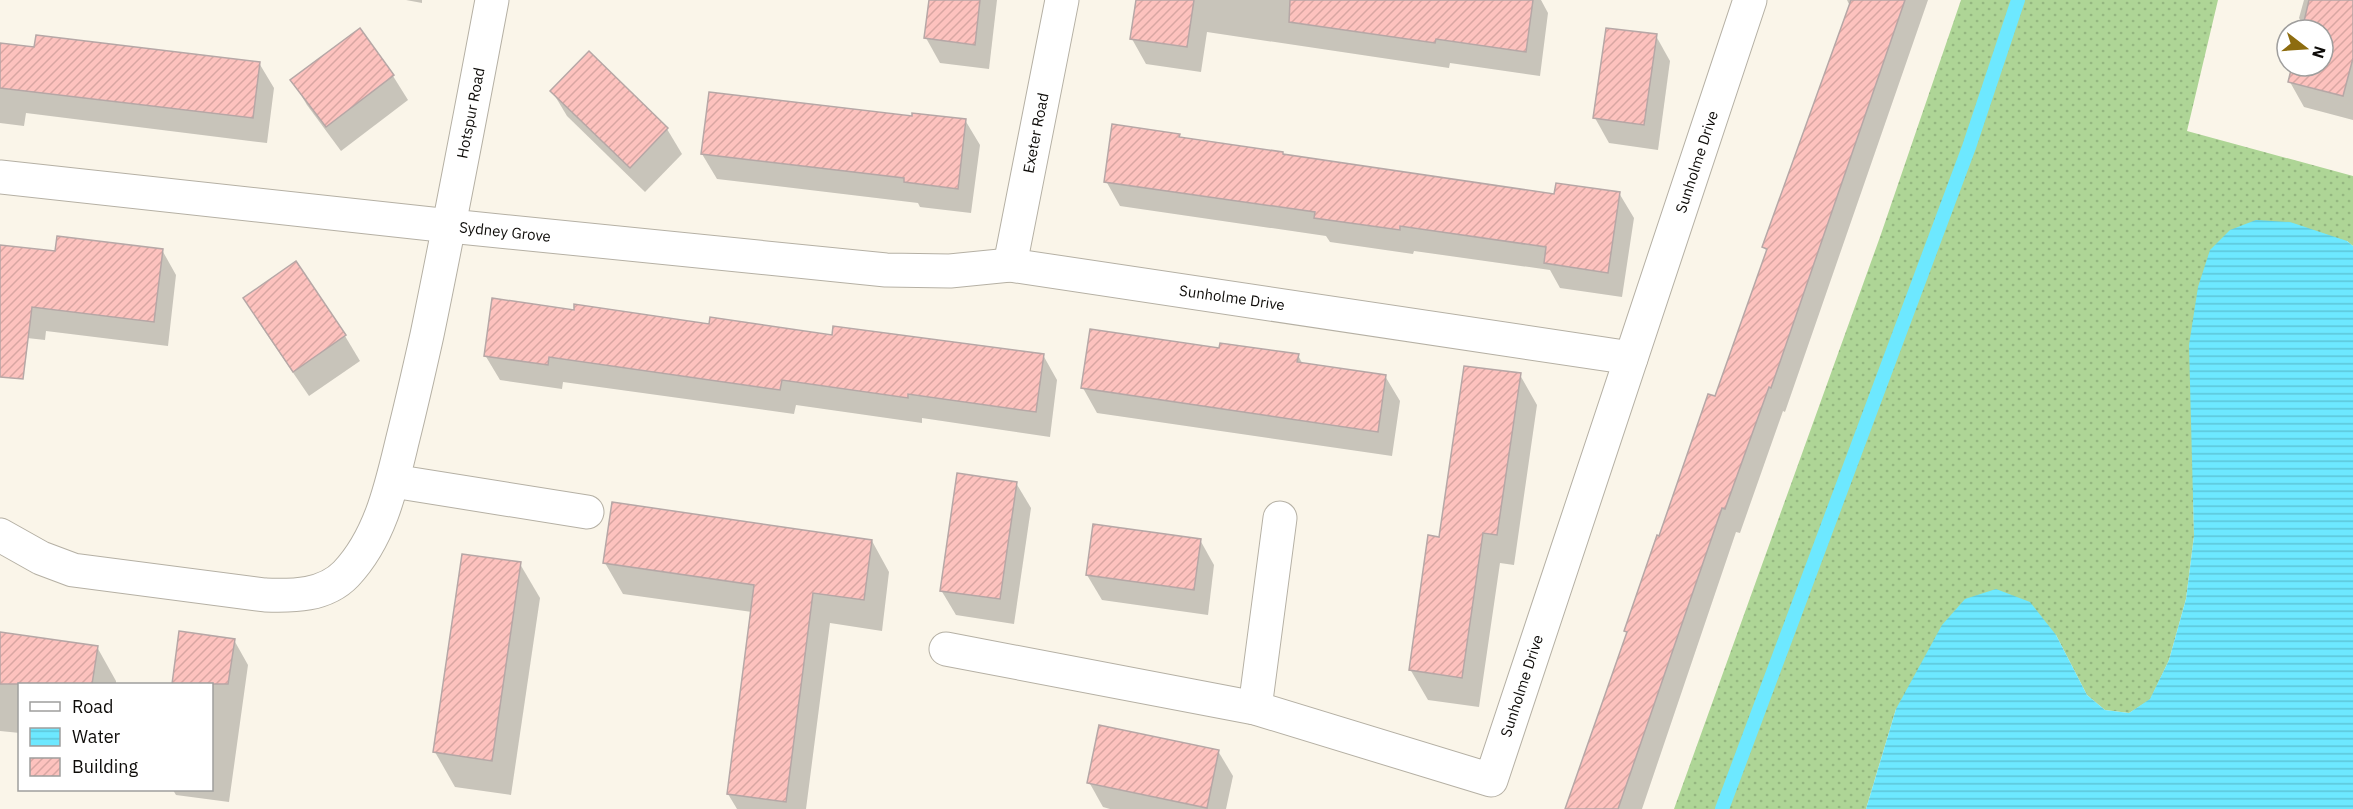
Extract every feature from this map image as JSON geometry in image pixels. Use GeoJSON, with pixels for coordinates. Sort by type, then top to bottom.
{"type":"FeatureCollection","features":[{"type":"Feature","properties":{"kind":"street","name":"Hotspur Road"},"geometry":{"type":"LineString","coordinates":[[0,535],[41,558],[73,570],[265,595],[296,596],[322,590],[345,576],[364,552],[380,521],[393,481],[450,226],[492,0]]}},
{"type":"Feature","properties":{"kind":"street","name":"Exeter Road"},"geometry":{"type":"LineString","coordinates":[[1010,265],[1062,0]]}},
{"type":"Feature","properties":{"kind":"street","name":"Sunholme Drive"},"geometry":{"type":"LineString","coordinates":[[946,650],[1255,708],[1491,780],[1750,0]]}},
{"type":"Feature","properties":{"kind":"street","name":"Sydney Grove"},"geometry":{"type":"LineString","coordinates":[[0,177],[886,270],[950,271],[1010,265]]}},
{"type":"Feature","properties":{"kind":"street","name":"Sunholme Drive"},"geometry":{"type":"LineString","coordinates":[[1010,265],[1631,358]]}},
{"type":"Feature","properties":{"kind":"street"},"geometry":{"type":"LineString","coordinates":[[393,481],[586,512]]}},
{"type":"Feature","properties":{"kind":"street"},"geometry":{"type":"LineString","coordinates":[[1255,708],[1280,518]]}},
{"type":"Feature","properties":{"kind":"green space"},"geometry":{"type":"Polygon","coordinates":[[[1961,0],[2218,0],[2187,131],[2353,176],[2353,246],[2347,241],[2193,481],[2194,536],[2186,599],[2169,660],[2150,700],[2129,713],[2105,710],[2087,695],[2056,635],[1896,709],[1866,809],[1674,809],[1880,237],[1961,0]]]}},
{"type":"Feature","properties":{"kind":"water"},"geometry":{"type":"Polygon","coordinates":[[[2256,220],[2290,222],[2347,241],[2353,246],[2353,809],[1866,809],[1896,709],[1942,625],[1965,599],[1996,589],[2030,602],[2056,635],[2087,695],[2105,710],[2129,713],[2150,699],[2169,660],[2186,599],[2194,536],[2189,345],[2198,287],[2210,250],[2230,230],[2256,220]]]}},
{"type":"Feature","properties":{"kind":"building"},"geometry":{"type":"Polygon","coordinates":[[[929,0],[980,0],[975,45],[924,38],[929,0]]]}},
{"type":"Feature","properties":{"kind":"building"},"geometry":{"type":"Polygon","coordinates":[[[1136,0],[1194,0],[1187,47],[1130,39],[1136,0]]]}},
{"type":"Feature","properties":{"kind":"building"},"geometry":{"type":"Polygon","coordinates":[[[1290,0],[1533,0],[1526,52],[1436,39],[1435,43],[1289,22],[1290,0]]]}},
{"type":"Feature","properties":{"kind":"building"},"geometry":{"type":"Polygon","coordinates":[[[1851,0],[1905,0],[1771,388],[1769,387],[1725,509],[1722,508],[1618,809],[1565,809],[1627,632],[1624,631],[1657,535],[1659,536],[1708,394],[1715,396],[1767,249],[1762,247],[1851,0]]]}},
{"type":"Feature","properties":{"kind":"building"},"geometry":{"type":"Polygon","coordinates":[[[2309,0],[2353,0],[2353,58],[2343,96],[2288,82],[2289,78],[2335,78],[2335,18],[2305,18],[2309,0]]]}},
{"type":"Feature","properties":{"kind":"building"},"geometry":{"type":"Polygon","coordinates":[[[360,28],[394,75],[326,127],[290,80],[360,28]]]}},
{"type":"Feature","properties":{"kind":"building"},"geometry":{"type":"Polygon","coordinates":[[[1606,28],[1657,34],[1644,125],[1593,118],[1606,28]]]}},
{"type":"Feature","properties":{"kind":"building"},"geometry":{"type":"Polygon","coordinates":[[[36,35],[260,62],[253,118],[0,88],[0,43],[34,47],[36,35]]]}},
{"type":"Feature","properties":{"kind":"building"},"geometry":{"type":"Polygon","coordinates":[[[589,51],[668,128],[630,168],[550,91],[589,51]]]}},
{"type":"Feature","properties":{"kind":"building"},"geometry":{"type":"Polygon","coordinates":[[[709,92],[912,116],[912,113],[966,119],[958,189],[904,182],[904,178],[701,154],[709,92]]]}},
{"type":"Feature","properties":{"kind":"building"},"geometry":{"type":"Polygon","coordinates":[[[1112,124],[1180,134],[1179,137],[1283,152],[1283,154],[1554,194],[1556,183],[1620,192],[1608,273],[1544,263],[1546,247],[1400,226],[1400,230],[1314,218],[1315,212],[1104,182],[1112,124]]]}},
{"type":"Feature","properties":{"kind":"building"},"geometry":{"type":"Polygon","coordinates":[[[57,236],[163,249],[154,322],[32,307],[23,379],[0,377],[0,245],[55,251],[57,236]]]}},
{"type":"Feature","properties":{"kind":"building"},"geometry":{"type":"Polygon","coordinates":[[[296,261],[346,335],[293,372],[243,298],[296,261]]]}},
{"type":"Feature","properties":{"kind":"building"},"geometry":{"type":"Polygon","coordinates":[[[492,298],[574,310],[574,304],[709,324],[710,317],[832,335],[833,326],[1044,354],[1036,412],[908,394],[908,398],[782,380],[780,390],[549,357],[548,365],[484,356],[492,298]]]}},
{"type":"Feature","properties":{"kind":"building"},"geometry":{"type":"Polygon","coordinates":[[[1090,329],[1219,348],[1220,343],[1299,354],[1297,362],[1386,375],[1378,432],[1081,388],[1090,329]]]}},
{"type":"Feature","properties":{"kind":"building"},"geometry":{"type":"Polygon","coordinates":[[[1464,366],[1521,373],[1497,535],[1483,533],[1462,678],[1409,670],[1428,535],[1439,537],[1464,366]]]}},
{"type":"Feature","properties":{"kind":"building"},"geometry":{"type":"Polygon","coordinates":[[[957,473],[1017,482],[1000,599],[940,591],[957,473]]]}},
{"type":"Feature","properties":{"kind":"building"},"geometry":{"type":"Polygon","coordinates":[[[612,502],[872,540],[864,600],[813,593],[786,802],[727,794],[754,585],[603,563],[612,502]]]}},
{"type":"Feature","properties":{"kind":"building"},"geometry":{"type":"Polygon","coordinates":[[[1093,524],[1201,539],[1194,590],[1086,575],[1093,524]]]}},
{"type":"Feature","properties":{"kind":"building"},"geometry":{"type":"Polygon","coordinates":[[[462,554],[521,562],[492,761],[433,752],[462,554]]]}},
{"type":"Feature","properties":{"kind":"building"},"geometry":{"type":"Polygon","coordinates":[[[179,631],[235,639],[228,684],[172,683],[179,631]]]}},
{"type":"Feature","properties":{"kind":"building"},"geometry":{"type":"Polygon","coordinates":[[[0,632],[98,646],[92,683],[0,684],[0,632]]]}},
{"type":"Feature","properties":{"kind":"building"},"geometry":{"type":"Polygon","coordinates":[[[1099,725],[1219,750],[1207,808],[1087,783],[1099,725]]]}},
{"type":"Feature","properties":{"kind":"waterway"},"geometry":{"type":"LineString","coordinates":[[1722,809],[1969,147],[2018,0]]}}]}
